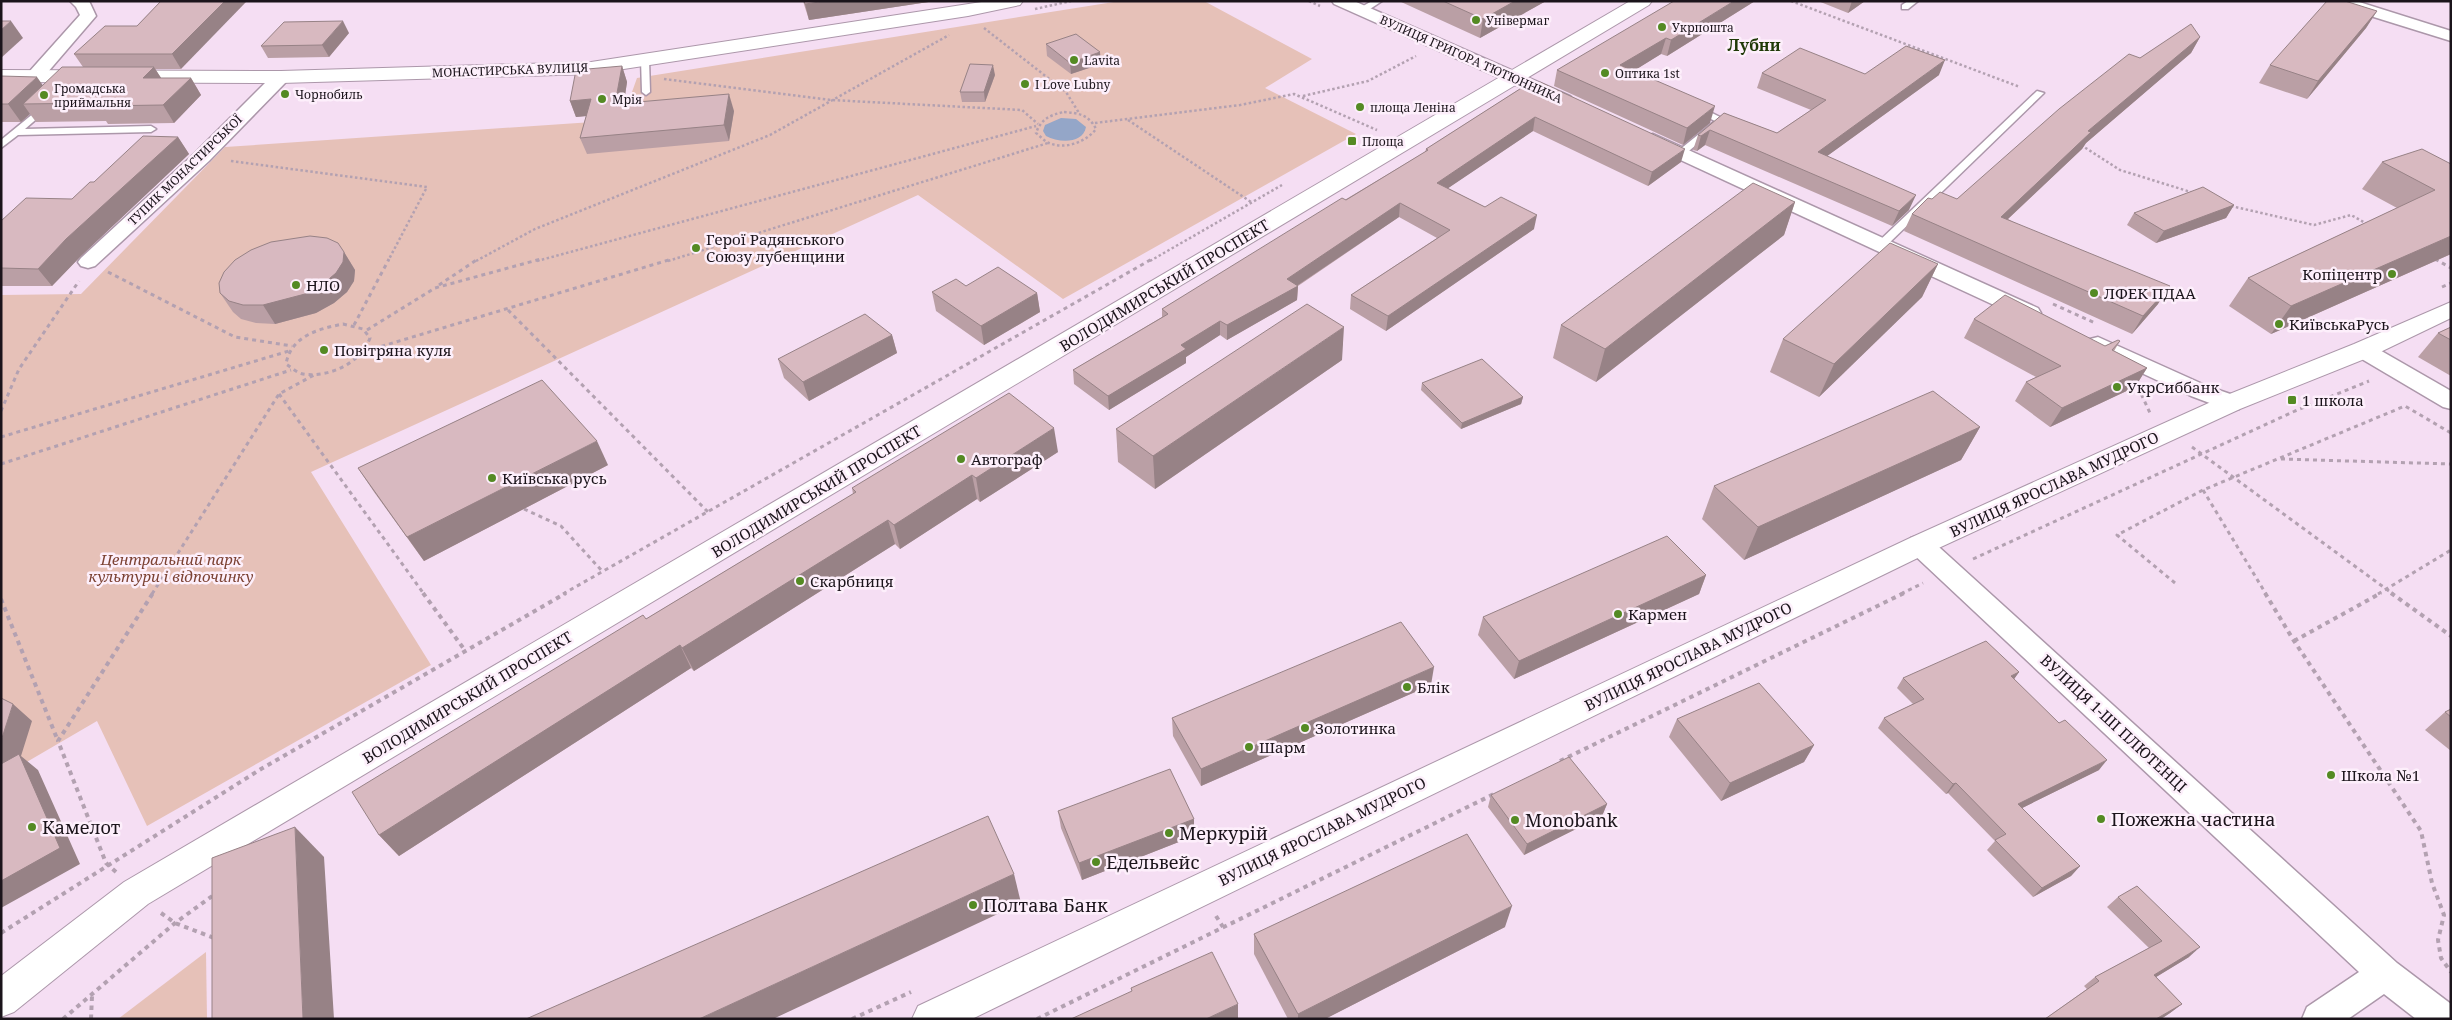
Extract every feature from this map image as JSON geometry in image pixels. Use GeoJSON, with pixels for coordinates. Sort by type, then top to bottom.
{"type":"FeatureCollection","features":[{"type":"Feature","properties":{"kind":"main road","name":"МОНАСТИРСЬКА ВУЛИЦЯ"},"geometry":{"type":"LineString","coordinates":[[1,76],[35,76],[72,80],[644,68],[971,16],[1014,1]]}},
{"type":"Feature","properties":{"kind":"main road","name":"ВОЛОДИМИРСЬКИЙ ПРОСПЕКТ"},"geometry":{"type":"LineString","coordinates":[[1,1000],[136,893],[1643,1]]}},
{"type":"Feature","properties":{"kind":"main road","name":"ВУЛИЦЯ ЯРОСЛАВА МУДРОГО"},"geometry":{"type":"LineString","coordinates":[[931,1019],[1920,545],[2231,403],[2364,350],[2442,300]]}},
{"type":"Feature","properties":{"kind":"street"},"geometry":{"type":"LineString","coordinates":[[35,76],[88,16],[83,4],[78,1]]}},
{"type":"Feature","properties":{"kind":"street","name":"ВУЛИЦЯ ГРИГОРА ТЮТЮННИКА"},"geometry":{"type":"LineString","coordinates":[[1340,1],[1582,108]]}},
{"type":"Feature","properties":{"kind":"street"},"geometry":{"type":"LineString","coordinates":[[2338,1],[2451,36]]}},
{"type":"Feature","properties":{"kind":"street","name":"ТУПИК МОНАСТИРСЬКОЇ"},"geometry":{"type":"LineString","coordinates":[[88,262],[202,157],[281,77]]}},
{"type":"Feature","properties":{"kind":"street"},"geometry":{"type":"LineString","coordinates":[[1636,132],[2045,320]]}},
{"type":"Feature","properties":{"kind":"street"},"geometry":{"type":"LineString","coordinates":[[2081,336],[2199,391],[2231,403]]}},
{"type":"Feature","properties":{"kind":"street"},"geometry":{"type":"LineString","coordinates":[[2364,350],[2451,401]]}},
{"type":"Feature","properties":{"kind":"street","name":"ВУЛИЦЯ 1-ШІ ПЛЮТЕНЦІ"},"geometry":{"type":"LineString","coordinates":[[1920,545],[2385,974],[2443,1019]]}},
{"type":"Feature","properties":{"kind":"street"},"geometry":{"type":"LineString","coordinates":[[2319,1019],[2385,974]]}},
{"type":"Feature","properties":{"kind":"lane"},"geometry":{"type":"LineString","coordinates":[[1361,11],[1378,1]]}},
{"type":"Feature","properties":{"kind":"lane"},"geometry":{"type":"LineString","coordinates":[[1905,7],[1914,1]]}},
{"type":"Feature","properties":{"kind":"lane"},"geometry":{"type":"LineString","coordinates":[[644,68],[646,92]]}},
{"type":"Feature","properties":{"kind":"lane"},"geometry":{"type":"LineString","coordinates":[[1882,244],[2040,93]]}},
{"type":"Feature","properties":{"kind":"lane"},"geometry":{"type":"LineString","coordinates":[[1,144],[18,132],[54,98]]}},
{"type":"Feature","properties":{"kind":"lane"},"geometry":{"type":"LineString","coordinates":[[1681,153],[1721,120],[1689,105]]}},
{"type":"Feature","properties":{"kind":"lane"},"geometry":{"type":"LineString","coordinates":[[18,132],[151,129]]}},
{"type":"Feature","properties":{"kind":"path"},"geometry":{"type":"LineString","coordinates":[[1791,1],[2040,93]]}},
{"type":"Feature","properties":{"kind":"path"},"geometry":{"type":"LineString","coordinates":[[367,330],[436,288],[491,251],[535,229],[770,135],[971,16],[1066,92],[1079,114]]}},
{"type":"Feature","properties":{"kind":"path"},"geometry":{"type":"LineString","coordinates":[[1303,96],[1368,81],[1421,54]]}},
{"type":"Feature","properties":{"kind":"path"},"geometry":{"type":"LineString","coordinates":[[644,68],[832,100],[1022,110],[1037,125]]}},
{"type":"Feature","properties":{"kind":"path"},"geometry":{"type":"LineString","coordinates":[[1095,123],[1240,104],[1294,94],[1303,96],[1378,130]]}},
{"type":"Feature","properties":{"kind":"path"},"geometry":{"type":"LineString","coordinates":[[58,741],[279,394],[314,375],[343,367],[366,351],[508,310],[1048,143],[1064,145],[1085,141],[1092,136],[1096,129],[1095,123],[1091,119],[1079,114],[1061,113],[1051,115],[1037,125],[436,288]]}},
{"type":"Feature","properties":{"kind":"path"},"geometry":{"type":"LineString","coordinates":[[1128,120],[1251,202]]}},
{"type":"Feature","properties":{"kind":"path"},"geometry":{"type":"LineString","coordinates":[[1037,125],[1036,133],[1048,143]]}},
{"type":"Feature","properties":{"kind":"path"},"geometry":{"type":"LineString","coordinates":[[1369,135],[1386,126]]}},
{"type":"Feature","properties":{"kind":"path"},"geometry":{"type":"LineString","coordinates":[[2075,142],[2120,170],[2200,195]]}},
{"type":"Feature","properties":{"kind":"path"},"geometry":{"type":"LineString","coordinates":[[202,157],[427,187],[354,325]]}},
{"type":"Feature","properties":{"kind":"path"},"geometry":{"type":"LineString","coordinates":[[1,933],[106,863],[464,649],[1285,183]]}},
{"type":"Feature","properties":{"kind":"path"},"geometry":{"type":"LineString","coordinates":[[2226,204],[2244,210],[2314,225],[2351,215],[2376,229]]}},
{"type":"Feature","properties":{"kind":"path"},"geometry":{"type":"LineString","coordinates":[[2426,255],[2451,268]]}},
{"type":"Feature","properties":{"kind":"path"},"geometry":{"type":"LineString","coordinates":[[1,411],[19,369],[75,288],[88,262],[235,337],[292,346]]}},
{"type":"Feature","properties":{"kind":"path"},"geometry":{"type":"LineString","coordinates":[[2442,300],[2451,283]]}},
{"type":"Feature","properties":{"kind":"path"},"geometry":{"type":"LineString","coordinates":[[508,310],[708,512]]}},
{"type":"Feature","properties":{"kind":"path"},"geometry":{"type":"LineString","coordinates":[[314,375],[291,370],[286,364],[292,346],[315,331],[329,326],[354,325],[367,330]]}},
{"type":"Feature","properties":{"kind":"path"},"geometry":{"type":"LineString","coordinates":[[366,351],[371,343],[367,330]]}},
{"type":"Feature","properties":{"kind":"path"},"geometry":{"type":"LineString","coordinates":[[1,437],[289,351]]}},
{"type":"Feature","properties":{"kind":"path"},"geometry":{"type":"LineString","coordinates":[[1556,764],[1949,570],[2295,411],[2398,369]]}},
{"type":"Feature","properties":{"kind":"path"},"geometry":{"type":"LineString","coordinates":[[1,464],[291,370]]}},
{"type":"Feature","properties":{"kind":"path"},"geometry":{"type":"LineString","coordinates":[[279,394],[464,649]]}},
{"type":"Feature","properties":{"kind":"path"},"geometry":{"type":"LineString","coordinates":[[2175,583],[2117,535],[2203,490],[2405,406],[2451,433]]}},
{"type":"Feature","properties":{"kind":"path"},"geometry":{"type":"LineString","coordinates":[[2202,454],[2451,636]]}},
{"type":"Feature","properties":{"kind":"path"},"geometry":{"type":"LineString","coordinates":[[2279,459],[2451,464]]}},
{"type":"Feature","properties":{"kind":"path"},"geometry":{"type":"LineString","coordinates":[[2203,490],[2294,641],[2421,831],[2432,883],[2444,915],[2438,940],[2441,958],[2451,972]]}},
{"type":"Feature","properties":{"kind":"path"},"geometry":{"type":"LineString","coordinates":[[524,509],[561,526],[602,572]]}},
{"type":"Feature","properties":{"kind":"path"},"geometry":{"type":"LineString","coordinates":[[2294,641],[2387,589],[2451,550]]}},
{"type":"Feature","properties":{"kind":"path"},"geometry":{"type":"LineString","coordinates":[[1,599],[106,863],[136,893],[175,923],[216,938]]}},
{"type":"Feature","properties":{"kind":"path"},"geometry":{"type":"LineString","coordinates":[[1037,1019],[1502,790]]}},
{"type":"Feature","properties":{"kind":"path"},"geometry":{"type":"LineString","coordinates":[[64,1019],[175,923]]}},
{"type":"Feature","properties":{"kind":"path"},"geometry":{"type":"LineString","coordinates":[[91,1019],[92,995]]}},
{"type":"Feature","properties":{"kind":"green space","name":"Центральний парк культури і відпочинку"},"geometry":{"type":"Polygon","coordinates":[[[1120,1],[1204,1],[1312,59],[1265,88],[1356,134],[1063,299],[918,195],[311,472],[431,665],[147,826],[97,721],[1,777],[1,295],[81,294],[225,147],[622,120],[637,78],[1120,1]]]}},
{"type":"Feature","properties":{"kind":"green space"},"geometry":{"type":"Polygon","coordinates":[[[206,952],[207,1019],[118,1019],[206,952]]]}},
{"type":"Feature","properties":{"kind":"water"},"geometry":{"type":"Polygon","coordinates":[[[1061,118],[1076,119],[1086,127],[1084,133],[1075,139],[1064,141],[1046,136],[1043,131],[1045,125],[1061,118]]]}},
{"type":"Feature","properties":{"kind":"building"},"geometry":{"type":"Polygon","coordinates":[[[161,1],[225,1],[172,54],[74,54],[105,26],[137,26],[161,1]]]}},
{"type":"Feature","properties":{"kind":"building"},"geometry":{"type":"Polygon","coordinates":[[[804,1],[827,1],[805,4],[804,1]]]}},
{"type":"Feature","properties":{"kind":"building"},"geometry":{"type":"Polygon","coordinates":[[[1443,1],[1515,1],[1483,19],[1443,1]]]}},
{"type":"Feature","properties":{"kind":"building"},"geometry":{"type":"Polygon","coordinates":[[[1674,1],[1734,1],[1671,40],[1666,38],[1620,65],[1715,106],[1687,128],[1557,70],[1674,1]]]}},
{"type":"Feature","properties":{"kind":"building"},"geometry":{"type":"Polygon","coordinates":[[[2327,1],[2345,1],[2377,11],[2318,81],[2270,65],[2327,1]]]}},
{"type":"Feature","properties":{"kind":"building"},"geometry":{"type":"Polygon","coordinates":[[[1,21],[11,21],[1,30],[1,21]]]}},
{"type":"Feature","properties":{"kind":"building"},"geometry":{"type":"Polygon","coordinates":[[[343,21],[322,45],[261,46],[284,22],[343,21]]]}},
{"type":"Feature","properties":{"kind":"building"},"geometry":{"type":"Polygon","coordinates":[[[2191,24],[2200,37],[2088,131],[2091,132],[2001,217],[2170,286],[2143,316],[1912,214],[1928,198],[1932,199],[1940,192],[1957,199],[2059,109],[2129,54],[2140,58],[2191,24]]]}},
{"type":"Feature","properties":{"kind":"building"},"geometry":{"type":"Polygon","coordinates":[[[1076,34],[1100,52],[1070,63],[1046,44],[1076,34]]]}},
{"type":"Feature","properties":{"kind":"building"},"geometry":{"type":"Polygon","coordinates":[[[1906,46],[1945,60],[1818,152],[1916,195],[1899,211],[1710,130],[1701,136],[1698,135],[1724,113],[1777,133],[1826,100],[1762,73],[1800,48],[1865,74],[1906,46]]]}},
{"type":"Feature","properties":{"kind":"building"},"geometry":{"type":"Polygon","coordinates":[[[970,64],[993,65],[984,92],[960,92],[970,64]]]}},
{"type":"Feature","properties":{"kind":"building"},"geometry":{"type":"Polygon","coordinates":[[[622,66],[615,104],[729,94],[724,125],[580,138],[591,99],[570,101],[576,70],[622,66]]]}},
{"type":"Feature","properties":{"kind":"building"},"geometry":{"type":"Polygon","coordinates":[[[62,67],[154,67],[143,78],[191,78],[163,105],[96,106],[99,103],[23,104],[62,67]]]}},
{"type":"Feature","properties":{"kind":"building"},"geometry":{"type":"Polygon","coordinates":[[[1,76],[37,77],[8,104],[1,104],[1,76]]]}},
{"type":"Feature","properties":{"kind":"building"},"geometry":{"type":"Polygon","coordinates":[[[1540,82],[1685,149],[1652,172],[1535,117],[1437,183],[1485,207],[1501,197],[1537,215],[1388,316],[1351,295],[1450,230],[1400,203],[1287,279],[1298,286],[1227,325],[1220,321],[1181,345],[1186,349],[1108,396],[1073,370],[1168,314],[1162,309],[1342,198],[1346,200],[1428,150],[1426,149],[1523,87],[1529,89],[1540,82]]]}},
{"type":"Feature","properties":{"kind":"building"},"geometry":{"type":"Polygon","coordinates":[[[143,136],[178,137],[66,239],[38,269],[1,268],[1,221],[26,198],[72,199],[90,182],[94,182],[143,136]]]}},
{"type":"Feature","properties":{"kind":"building"},"geometry":{"type":"Polygon","coordinates":[[[2422,149],[2451,164],[2451,236],[2291,306],[2248,278],[2435,190],[2382,162],[2422,149]]]}},
{"type":"Feature","properties":{"kind":"building"},"geometry":{"type":"Polygon","coordinates":[[[1753,183],[1795,202],[1605,349],[1561,325],[1753,183]]]}},
{"type":"Feature","properties":{"kind":"building"},"geometry":{"type":"Polygon","coordinates":[[[2203,187],[2234,205],[2164,231],[2134,213],[2203,187]]]}},
{"type":"Feature","properties":{"kind":"building"},"geometry":{"type":"Polygon","coordinates":[[[310,236],[327,238],[338,243],[344,252],[343,262],[336,273],[323,284],[305,294],[263,305],[243,305],[229,301],[220,293],[219,283],[224,272],[235,260],[251,250],[271,242],[310,236]]]}},
{"type":"Feature","properties":{"kind":"building"},"geometry":{"type":"Polygon","coordinates":[[[1890,243],[1938,264],[1834,364],[1783,339],[1890,243]]]}},
{"type":"Feature","properties":{"kind":"building"},"geometry":{"type":"Polygon","coordinates":[[[998,267],[1037,293],[981,326],[932,292],[956,279],[966,286],[998,267]]]}},
{"type":"Feature","properties":{"kind":"building"},"geometry":{"type":"Polygon","coordinates":[[[2005,295],[2105,346],[2118,340],[2120,341],[2112,350],[2147,368],[2062,408],[2026,382],[2061,366],[1974,319],[2005,295]]]}},
{"type":"Feature","properties":{"kind":"building"},"geometry":{"type":"Polygon","coordinates":[[[1307,304],[1344,327],[1153,456],[1116,429],[1307,304]]]}},
{"type":"Feature","properties":{"kind":"building"},"geometry":{"type":"Polygon","coordinates":[[[865,314],[892,335],[803,382],[778,359],[865,314]]]}},
{"type":"Feature","properties":{"kind":"building"},"geometry":{"type":"Polygon","coordinates":[[[2451,327],[2451,340],[2438,333],[2451,327]]]}},
{"type":"Feature","properties":{"kind":"building"},"geometry":{"type":"Polygon","coordinates":[[[1482,359],[1523,397],[1462,423],[1422,383],[1482,359]]]}},
{"type":"Feature","properties":{"kind":"building","name":"Київська русь"},"geometry":{"type":"Polygon","coordinates":[[[542,380],[597,441],[407,537],[358,468],[542,380]]]}},
{"type":"Feature","properties":{"kind":"building"},"geometry":{"type":"Polygon","coordinates":[[[1933,391],[1980,427],[1758,527],[1714,486],[1933,391]]]}},
{"type":"Feature","properties":{"kind":"building"},"geometry":{"type":"Polygon","coordinates":[[[1009,393],[1054,428],[976,478],[972,475],[894,525],[888,520],[682,648],[680,645],[379,835],[352,792],[643,615],[646,619],[856,492],[852,488],[1009,393]]]}},
{"type":"Feature","properties":{"kind":"building"},"geometry":{"type":"Polygon","coordinates":[[[1667,536],[1706,575],[1519,661],[1483,617],[1667,536]]]}},
{"type":"Feature","properties":{"kind":"building"},"geometry":{"type":"Polygon","coordinates":[[[1401,622],[1434,667],[1201,769],[1172,718],[1401,622]]]}},
{"type":"Feature","properties":{"kind":"building"},"geometry":{"type":"Polygon","coordinates":[[[1986,641],[2019,672],[2011,676],[2059,723],[2065,720],[2107,760],[2018,804],[2080,866],[2042,888],[1995,840],[2006,834],[1956,783],[1953,784],[1884,718],[1924,699],[1903,678],[1986,641]]]}},
{"type":"Feature","properties":{"kind":"building"},"geometry":{"type":"Polygon","coordinates":[[[1759,683],[1814,745],[1730,783],[1677,719],[1759,683]]]}},
{"type":"Feature","properties":{"kind":"building"},"geometry":{"type":"Polygon","coordinates":[[[1,698],[13,704],[1,741],[1,698]]]}},
{"type":"Feature","properties":{"kind":"building"},"geometry":{"type":"Polygon","coordinates":[[[2451,709],[2451,717],[2445,712],[2451,709]]]}},
{"type":"Feature","properties":{"kind":"building"},"geometry":{"type":"Polygon","coordinates":[[[19,754],[60,848],[1,881],[1,764],[19,754]]]}},
{"type":"Feature","properties":{"kind":"building"},"geometry":{"type":"Polygon","coordinates":[[[1569,757],[1607,804],[1527,844],[1491,795],[1569,757]]]}},
{"type":"Feature","properties":{"kind":"building"},"geometry":{"type":"Polygon","coordinates":[[[1170,769],[1194,819],[1079,863],[1058,811],[1170,769]]]}},
{"type":"Feature","properties":{"kind":"building"},"geometry":{"type":"Polygon","coordinates":[[[988,816],[1014,874],[699,1019],[526,1019],[988,816]]]}},
{"type":"Feature","properties":{"kind":"building"},"geometry":{"type":"Polygon","coordinates":[[[295,827],[303,1019],[212,1019],[212,858],[295,827]]]}},
{"type":"Feature","properties":{"kind":"building"},"geometry":{"type":"Polygon","coordinates":[[[1467,834],[1512,906],[1298,1014],[1254,934],[1467,834]]]}},
{"type":"Feature","properties":{"kind":"building"},"geometry":{"type":"Polygon","coordinates":[[[2137,886],[2200,947],[2154,975],[2182,1004],[2156,1019],[2045,1019],[2099,981],[2095,977],[2162,941],[2118,897],[2137,886]]]}},
{"type":"Feature","properties":{"kind":"building"},"geometry":{"type":"Polygon","coordinates":[[[1212,952],[1238,1004],[1206,1019],[1071,1019],[1132,991],[1131,988],[1212,952]]]}},
{"type":"Feature","properties":{"kind":"place","name":"Універмаг"},"geometry":{"type":"Point","coordinates":[1476,20]}},
{"type":"Feature","properties":{"kind":"place","name":"Укрпошта"},"geometry":{"type":"Point","coordinates":[1662,27]}},
{"type":"Feature","properties":{"kind":"place","name":"Lavita"},"geometry":{"type":"Point","coordinates":[1074,60]}},
{"type":"Feature","properties":{"kind":"place","name":"Оптика 1st"},"geometry":{"type":"Point","coordinates":[1605,73]}},
{"type":"Feature","properties":{"kind":"place","name":"I Love Lubny"},"geometry":{"type":"Point","coordinates":[1025,84]}},
{"type":"Feature","properties":{"kind":"place","name":"Чорнобиль"},"geometry":{"type":"Point","coordinates":[285,94]}},
{"type":"Feature","properties":{"kind":"place","name":"Громадська приймальня"},"geometry":{"type":"Point","coordinates":[44,95]}},
{"type":"Feature","properties":{"kind":"place","name":"Мрія"},"geometry":{"type":"Point","coordinates":[602,99]}},
{"type":"Feature","properties":{"kind":"place","name":"площа Леніна"},"geometry":{"type":"Point","coordinates":[1360,107]}},
{"type":"Feature","properties":{"kind":"place","name":"Площа"},"geometry":{"type":"Point","coordinates":[1352,141]}},
{"type":"Feature","properties":{"kind":"place","name":"Герої Радянського Союзу лубенщини"},"geometry":{"type":"Point","coordinates":[696,248]}},
{"type":"Feature","properties":{"kind":"place","name":"Копіцентр"},"geometry":{"type":"Point","coordinates":[2392,274]}},
{"type":"Feature","properties":{"kind":"place","name":"НЛО"},"geometry":{"type":"Point","coordinates":[296,285]}},
{"type":"Feature","properties":{"kind":"place","name":"ЛФЕК ПДАА"},"geometry":{"type":"Point","coordinates":[2094,293]}},
{"type":"Feature","properties":{"kind":"place","name":"КиївськаРусь"},"geometry":{"type":"Point","coordinates":[2279,324]}},
{"type":"Feature","properties":{"kind":"place","name":"Повітряна куля"},"geometry":{"type":"Point","coordinates":[324,350]}},
{"type":"Feature","properties":{"kind":"place","name":"УкрСиббанк"},"geometry":{"type":"Point","coordinates":[2117,387]}},
{"type":"Feature","properties":{"kind":"place","name":"1 школа"},"geometry":{"type":"Point","coordinates":[2292,400]}},
{"type":"Feature","properties":{"kind":"place","name":"Автограф"},"geometry":{"type":"Point","coordinates":[961,459]}},
{"type":"Feature","properties":{"kind":"place","name":"Київська русь"},"geometry":{"type":"Point","coordinates":[492,478]}},
{"type":"Feature","properties":{"kind":"place","name":"Скарбниця"},"geometry":{"type":"Point","coordinates":[800,581]}},
{"type":"Feature","properties":{"kind":"place","name":"Кармен"},"geometry":{"type":"Point","coordinates":[1618,614]}},
{"type":"Feature","properties":{"kind":"place","name":"Блік"},"geometry":{"type":"Point","coordinates":[1407,687]}},
{"type":"Feature","properties":{"kind":"place","name":"Золотинка"},"geometry":{"type":"Point","coordinates":[1305,728]}},
{"type":"Feature","properties":{"kind":"place","name":"Шарм"},"geometry":{"type":"Point","coordinates":[1249,747]}},
{"type":"Feature","properties":{"kind":"place","name":"Школа №1"},"geometry":{"type":"Point","coordinates":[2331,775]}},
{"type":"Feature","properties":{"kind":"place","name":"Пожежна частина"},"geometry":{"type":"Point","coordinates":[2101,819]}},
{"type":"Feature","properties":{"kind":"place","name":"Monobank"},"geometry":{"type":"Point","coordinates":[1515,820]}},
{"type":"Feature","properties":{"kind":"place","name":"Камелот"},"geometry":{"type":"Point","coordinates":[32,827]}},
{"type":"Feature","properties":{"kind":"place","name":"Меркурій"},"geometry":{"type":"Point","coordinates":[1169,833]}},
{"type":"Feature","properties":{"kind":"place","name":"Едельвейс"},"geometry":{"type":"Point","coordinates":[1096,862]}},
{"type":"Feature","properties":{"kind":"place","name":"Полтава Банк"},"geometry":{"type":"Point","coordinates":[973,905]}},
{"type":"Feature","properties":{"kind":"district","name":"Лубни"},"geometry":{"type":"Point","coordinates":[1754,45]}}]}
